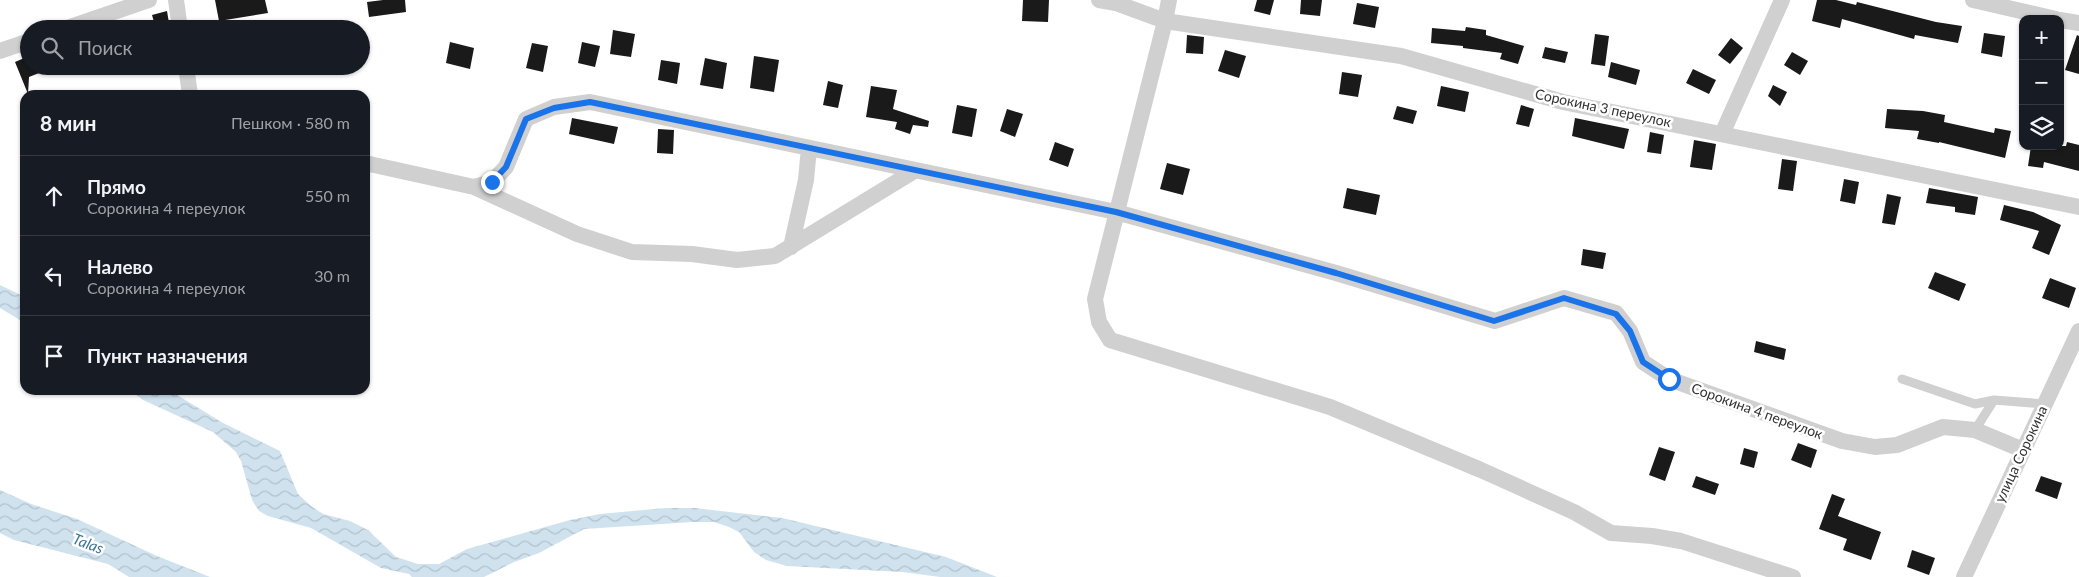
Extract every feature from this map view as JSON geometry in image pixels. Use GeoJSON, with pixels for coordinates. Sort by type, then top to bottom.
{"type":"FeatureCollection","features":[{"type":"Feature","properties":{"kind":"street"},"geometry":{"type":"LineString","coordinates":[[90,20],[149,0]]}},
{"type":"Feature","properties":{"kind":"street"},"geometry":{"type":"LineString","coordinates":[[176,0],[179,20]]}},
{"type":"Feature","properties":{"kind":"street","name":"Сорокина 3 переулок"},"geometry":{"type":"LineString","coordinates":[[1099,0],[1116,3],[1165,21],[1401,56],[1563,102],[2079,207]]}},
{"type":"Feature","properties":{"kind":"street"},"geometry":{"type":"LineString","coordinates":[[1169,0],[1095,299],[1099,322],[1110,340],[1330,407],[1482,470],[1574,512],[1611,533],[1652,536],[1681,541],[1793,577]]}},
{"type":"Feature","properties":{"kind":"street"},"geometry":{"type":"LineString","coordinates":[[1722,134],[1782,0]]}},
{"type":"Feature","properties":{"kind":"street"},"geometry":{"type":"LineString","coordinates":[[1973,0],[2039,15]]}},
{"type":"Feature","properties":{"kind":"street"},"geometry":{"type":"LineString","coordinates":[[2064,21],[2079,23]]}},
{"type":"Feature","properties":{"kind":"street"},"geometry":{"type":"LineString","coordinates":[[0,51],[20,44]]}},
{"type":"Feature","properties":{"kind":"street"},"geometry":{"type":"LineString","coordinates":[[187,75],[189,90]]}},
{"type":"Feature","properties":{"kind":"street","name":"Сорокина 4 переулок"},"geometry":{"type":"LineString","coordinates":[[474,187],[492,182],[506,167],[526,119],[554,108],[590,102],[1116,212],[1336,273],[1494,321],[1564,298],[1616,314],[1630,331],[1643,362],[1669,379],[1842,441],[1875,447],[1897,445],[1943,427],[1975,430],[2023,450]]}},
{"type":"Feature","properties":{"kind":"street"},"geometry":{"type":"LineString","coordinates":[[791,247],[806,180],[809,148]]}},
{"type":"Feature","properties":{"kind":"street"},"geometry":{"type":"LineString","coordinates":[[370,164],[474,187],[577,234],[632,252],[692,254],[737,260],[775,256],[916,170]]}},
{"type":"Feature","properties":{"kind":"street","name":"улица Сорокина"},"geometry":{"type":"LineString","coordinates":[[1964,577],[2079,331]]}},
{"type":"Feature","properties":{"kind":"lane"},"geometry":{"type":"LineString","coordinates":[[1902,379],[1975,404],[1994,400],[2045,404]]}},
{"type":"Feature","properties":{"kind":"lane"},"geometry":{"type":"LineString","coordinates":[[1975,430],[1994,400]]}},
{"type":"Feature","properties":{"kind":"water"},"geometry":{"type":"Polygon","coordinates":[[[0,285],[20,295],[20,320],[0,308],[0,285]]]}},
{"type":"Feature","properties":{"kind":"water"},"geometry":{"type":"Polygon","coordinates":[[[136,395],[177,395],[223,423],[280,451],[298,494],[311,506],[323,514],[350,521],[368,530],[396,557],[418,564],[439,564],[467,549],[570,520],[600,514],[665,508],[695,508],[782,518],[946,557],[997,577],[940,577],[903,572],[787,566],[766,560],[754,552],[739,532],[729,527],[714,522],[693,522],[584,529],[539,553],[514,562],[484,577],[412,577],[409,574],[381,568],[311,528],[268,516],[259,511],[252,500],[241,461],[236,452],[213,432],[143,400],[136,395]]]}},
{"type":"Feature","properties":{"kind":"water","name":"Talas"},"geometry":{"type":"Polygon","coordinates":[[[0,490],[31,504],[77,519],[157,556],[210,577],[129,577],[108,564],[14,540],[0,533],[0,490]]]}},
{"type":"Feature","properties":{"kind":"building"},"geometry":{"type":"Polygon","coordinates":[[[215,0],[265,0],[268,13],[219,20],[215,0]]]}},
{"type":"Feature","properties":{"kind":"building"},"geometry":{"type":"Polygon","coordinates":[[[405,0],[406,12],[369,17],[367,2],[405,0]]]}},
{"type":"Feature","properties":{"kind":"building"},"geometry":{"type":"Polygon","coordinates":[[[1023,0],[1049,0],[1048,22],[1022,21],[1023,0]]]}},
{"type":"Feature","properties":{"kind":"building"},"geometry":{"type":"Polygon","coordinates":[[[1257,0],[1274,0],[1270,15],[1254,11],[1257,0]]]}},
{"type":"Feature","properties":{"kind":"building"},"geometry":{"type":"Polygon","coordinates":[[[1301,0],[1322,0],[1320,16],[1300,14],[1301,0]]]}},
{"type":"Feature","properties":{"kind":"building"},"geometry":{"type":"Polygon","coordinates":[[[1817,0],[1836,0],[1856,5],[1857,2],[1936,22],[1962,26],[1958,43],[1915,35],[1914,39],[1842,19],[1840,28],[1812,21],[1817,0]]]}},
{"type":"Feature","properties":{"kind":"building"},"geometry":{"type":"Polygon","coordinates":[[[1357,3],[1379,7],[1375,28],[1353,24],[1357,3]]]}},
{"type":"Feature","properties":{"kind":"building"},"geometry":{"type":"Polygon","coordinates":[[[167,11],[168,20],[153,20],[152,15],[167,11]]]}},
{"type":"Feature","properties":{"kind":"building"},"geometry":{"type":"Polygon","coordinates":[[[1466,27],[1486,30],[1486,35],[1524,46],[1518,64],[1500,59],[1502,53],[1431,43],[1432,28],[1465,31],[1466,27]]]}},
{"type":"Feature","properties":{"kind":"building"},"geometry":{"type":"Polygon","coordinates":[[[613,30],[635,34],[631,57],[610,54],[613,30]]]}},
{"type":"Feature","properties":{"kind":"building"},"geometry":{"type":"Polygon","coordinates":[[[1984,33],[2005,36],[2002,57],[1981,53],[1984,33]]]}},
{"type":"Feature","properties":{"kind":"building"},"geometry":{"type":"Polygon","coordinates":[[[1595,34],[1609,36],[1605,66],[1591,64],[1595,34]]]}},
{"type":"Feature","properties":{"kind":"building"},"geometry":{"type":"Polygon","coordinates":[[[1187,35],[1204,37],[1203,54],[1186,53],[1187,35]]]}},
{"type":"Feature","properties":{"kind":"building"},"geometry":{"type":"Polygon","coordinates":[[[2077,35],[2079,36],[2079,74],[2065,70],[2077,35]]]}},
{"type":"Feature","properties":{"kind":"building"},"geometry":{"type":"Polygon","coordinates":[[[1731,38],[1743,48],[1730,64],[1718,55],[1731,38]]]}},
{"type":"Feature","properties":{"kind":"building"},"geometry":{"type":"Polygon","coordinates":[[[450,42],[474,48],[470,69],[446,63],[450,42]]]}},
{"type":"Feature","properties":{"kind":"building"},"geometry":{"type":"Polygon","coordinates":[[[582,42],[600,46],[595,67],[578,63],[582,42]]]}},
{"type":"Feature","properties":{"kind":"building"},"geometry":{"type":"Polygon","coordinates":[[[532,43],[548,46],[543,72],[526,68],[532,43]]]}},
{"type":"Feature","properties":{"kind":"building"},"geometry":{"type":"Polygon","coordinates":[[[1545,47],[1568,52],[1565,63],[1542,58],[1545,47]]]}},
{"type":"Feature","properties":{"kind":"building"},"geometry":{"type":"Polygon","coordinates":[[[1225,50],[1246,56],[1239,78],[1218,71],[1225,50]]]}},
{"type":"Feature","properties":{"kind":"building"},"geometry":{"type":"Polygon","coordinates":[[[1792,52],[1808,61],[1800,75],[1784,65],[1792,52]]]}},
{"type":"Feature","properties":{"kind":"building"},"geometry":{"type":"Polygon","coordinates":[[[754,56],[779,60],[774,92],[750,88],[754,56]]]}},
{"type":"Feature","properties":{"kind":"building"},"geometry":{"type":"Polygon","coordinates":[[[705,58],[727,63],[723,89],[700,85],[705,58]]]}},
{"type":"Feature","properties":{"kind":"building"},"geometry":{"type":"Polygon","coordinates":[[[20,60],[20,74],[15,62],[20,60]]]}},
{"type":"Feature","properties":{"kind":"building"},"geometry":{"type":"Polygon","coordinates":[[[661,60],[680,63],[677,84],[658,80],[661,60]]]}},
{"type":"Feature","properties":{"kind":"building"},"geometry":{"type":"Polygon","coordinates":[[[1611,62],[1640,70],[1636,85],[1608,77],[1611,62]]]}},
{"type":"Feature","properties":{"kind":"building"},"geometry":{"type":"Polygon","coordinates":[[[1693,69],[1716,80],[1709,94],[1686,83],[1693,69]]]}},
{"type":"Feature","properties":{"kind":"building"},"geometry":{"type":"Polygon","coordinates":[[[1342,72],[1362,75],[1358,97],[1339,94],[1342,72]]]}},
{"type":"Feature","properties":{"kind":"building"},"geometry":{"type":"Polygon","coordinates":[[[20,75],[34,75],[29,77],[28,90],[26,90],[20,75]]]}},
{"type":"Feature","properties":{"kind":"building"},"geometry":{"type":"Polygon","coordinates":[[[828,81],[843,85],[838,108],[823,105],[828,81]]]}},
{"type":"Feature","properties":{"kind":"building"},"geometry":{"type":"Polygon","coordinates":[[[1773,85],[1787,92],[1780,106],[1768,96],[1773,85]]]}},
{"type":"Feature","properties":{"kind":"building"},"geometry":{"type":"Polygon","coordinates":[[[871,86],[897,90],[893,109],[929,121],[928,127],[913,125],[910,134],[895,129],[897,122],[866,117],[871,86]]]}},
{"type":"Feature","properties":{"kind":"building"},"geometry":{"type":"Polygon","coordinates":[[[1441,86],[1469,92],[1465,112],[1437,106],[1441,86]]]}},
{"type":"Feature","properties":{"kind":"building"},"geometry":{"type":"Polygon","coordinates":[[[957,105],[977,109],[972,137],[952,133],[957,105]]]}},
{"type":"Feature","properties":{"kind":"building"},"geometry":{"type":"Polygon","coordinates":[[[1521,105],[1534,109],[1529,127],[1516,124],[1521,105]]]}},
{"type":"Feature","properties":{"kind":"building"},"geometry":{"type":"Polygon","coordinates":[[[1397,106],[1417,111],[1413,124],[1393,119],[1397,106]]]}},
{"type":"Feature","properties":{"kind":"building"},"geometry":{"type":"Polygon","coordinates":[[[1007,109],[1023,114],[1015,137],[1000,131],[1007,109]]]}},
{"type":"Feature","properties":{"kind":"building"},"geometry":{"type":"Polygon","coordinates":[[[1887,109],[1923,111],[1945,115],[1944,122],[1994,133],[1995,128],[2011,131],[2005,158],[1939,142],[1917,139],[1919,131],[1885,128],[1887,109]]]}},
{"type":"Feature","properties":{"kind":"building"},"geometry":{"type":"Polygon","coordinates":[[[572,118],[618,127],[614,144],[569,134],[572,118]]]}},
{"type":"Feature","properties":{"kind":"building"},"geometry":{"type":"Polygon","coordinates":[[[1575,118],[1629,129],[1624,149],[1572,136],[1575,118]]]}},
{"type":"Feature","properties":{"kind":"building"},"geometry":{"type":"Polygon","coordinates":[[[658,129],[674,130],[673,154],[657,153],[658,129]]]}},
{"type":"Feature","properties":{"kind":"building"},"geometry":{"type":"Polygon","coordinates":[[[1650,132],[1664,135],[1661,154],[1647,152],[1650,132]]]}},
{"type":"Feature","properties":{"kind":"building"},"geometry":{"type":"Polygon","coordinates":[[[1694,140],[1716,144],[1712,170],[1690,167],[1694,140]]]}},
{"type":"Feature","properties":{"kind":"building"},"geometry":{"type":"Polygon","coordinates":[[[1055,142],[1074,149],[1068,167],[1049,160],[1055,142]]]}},
{"type":"Feature","properties":{"kind":"building"},"geometry":{"type":"Polygon","coordinates":[[[2067,142],[2079,145],[2079,171],[2044,162],[2043,168],[2028,166],[2030,150],[2064,150],[2064,146],[2066,146],[2067,142]]]}},
{"type":"Feature","properties":{"kind":"building"},"geometry":{"type":"Polygon","coordinates":[[[1782,159],[1797,161],[1793,191],[1778,189],[1782,159]]]}},
{"type":"Feature","properties":{"kind":"building"},"geometry":{"type":"Polygon","coordinates":[[[1167,163],[1190,169],[1183,195],[1160,189],[1167,163]]]}},
{"type":"Feature","properties":{"kind":"building"},"geometry":{"type":"Polygon","coordinates":[[[1844,179],[1859,182],[1855,204],[1840,201],[1844,179]]]}},
{"type":"Feature","properties":{"kind":"building"},"geometry":{"type":"Polygon","coordinates":[[[1347,188],[1380,195],[1376,215],[1343,208],[1347,188]]]}},
{"type":"Feature","properties":{"kind":"building"},"geometry":{"type":"Polygon","coordinates":[[[1929,188],[1978,197],[1975,215],[1955,212],[1955,207],[1926,203],[1929,188]]]}},
{"type":"Feature","properties":{"kind":"building"},"geometry":{"type":"Polygon","coordinates":[[[1887,194],[1901,197],[1895,225],[1882,223],[1887,194]]]}},
{"type":"Feature","properties":{"kind":"building"},"geometry":{"type":"Polygon","coordinates":[[[2004,205],[2033,212],[2061,225],[2049,255],[2032,248],[2039,231],[2000,220],[2004,205]]]}},
{"type":"Feature","properties":{"kind":"building"},"geometry":{"type":"Polygon","coordinates":[[[1583,249],[1606,253],[1603,269],[1581,265],[1583,249]]]}},
{"type":"Feature","properties":{"kind":"building"},"geometry":{"type":"Polygon","coordinates":[[[1935,272],[1966,284],[1959,301],[1928,288],[1935,272]]]}},
{"type":"Feature","properties":{"kind":"building"},"geometry":{"type":"Polygon","coordinates":[[[2050,278],[2076,288],[2069,308],[2042,298],[2050,278]]]}},
{"type":"Feature","properties":{"kind":"building"},"geometry":{"type":"Polygon","coordinates":[[[1756,341],[1786,349],[1784,360],[1754,352],[1756,341]]]}},
{"type":"Feature","properties":{"kind":"building"},"geometry":{"type":"Polygon","coordinates":[[[1798,443],[1817,450],[1811,468],[1791,460],[1798,443]]]}},
{"type":"Feature","properties":{"kind":"building"},"geometry":{"type":"Polygon","coordinates":[[[1659,447],[1675,452],[1665,481],[1649,475],[1659,447]]]}},
{"type":"Feature","properties":{"kind":"building"},"geometry":{"type":"Polygon","coordinates":[[[1744,448],[1758,452],[1754,468],[1740,464],[1744,448]]]}},
{"type":"Feature","properties":{"kind":"building"},"geometry":{"type":"Polygon","coordinates":[[[1696,476],[1719,484],[1715,495],[1692,487],[1696,476]]]}},
{"type":"Feature","properties":{"kind":"building"},"geometry":{"type":"Polygon","coordinates":[[[2041,476],[2062,483],[2057,499],[2035,491],[2041,476]]]}},
{"type":"Feature","properties":{"kind":"building"},"geometry":{"type":"Polygon","coordinates":[[[1832,494],[1845,499],[1838,516],[1881,532],[1871,560],[1843,550],[1847,539],[1819,529],[1832,494]]]}},
{"type":"Feature","properties":{"kind":"building"},"geometry":{"type":"Polygon","coordinates":[[[1912,550],[1935,558],[1929,575],[1907,567],[1912,550]]]}},
{"type":"Feature","properties":{"kind":"route"},"geometry":{"type":"LineString","coordinates":[[492,182],[506,167],[526,119],[554,108],[590,102],[1116,212],[1336,273],[1494,321],[1564,298],[1616,314],[1630,331],[1643,362],[1669,379]]}}]}
